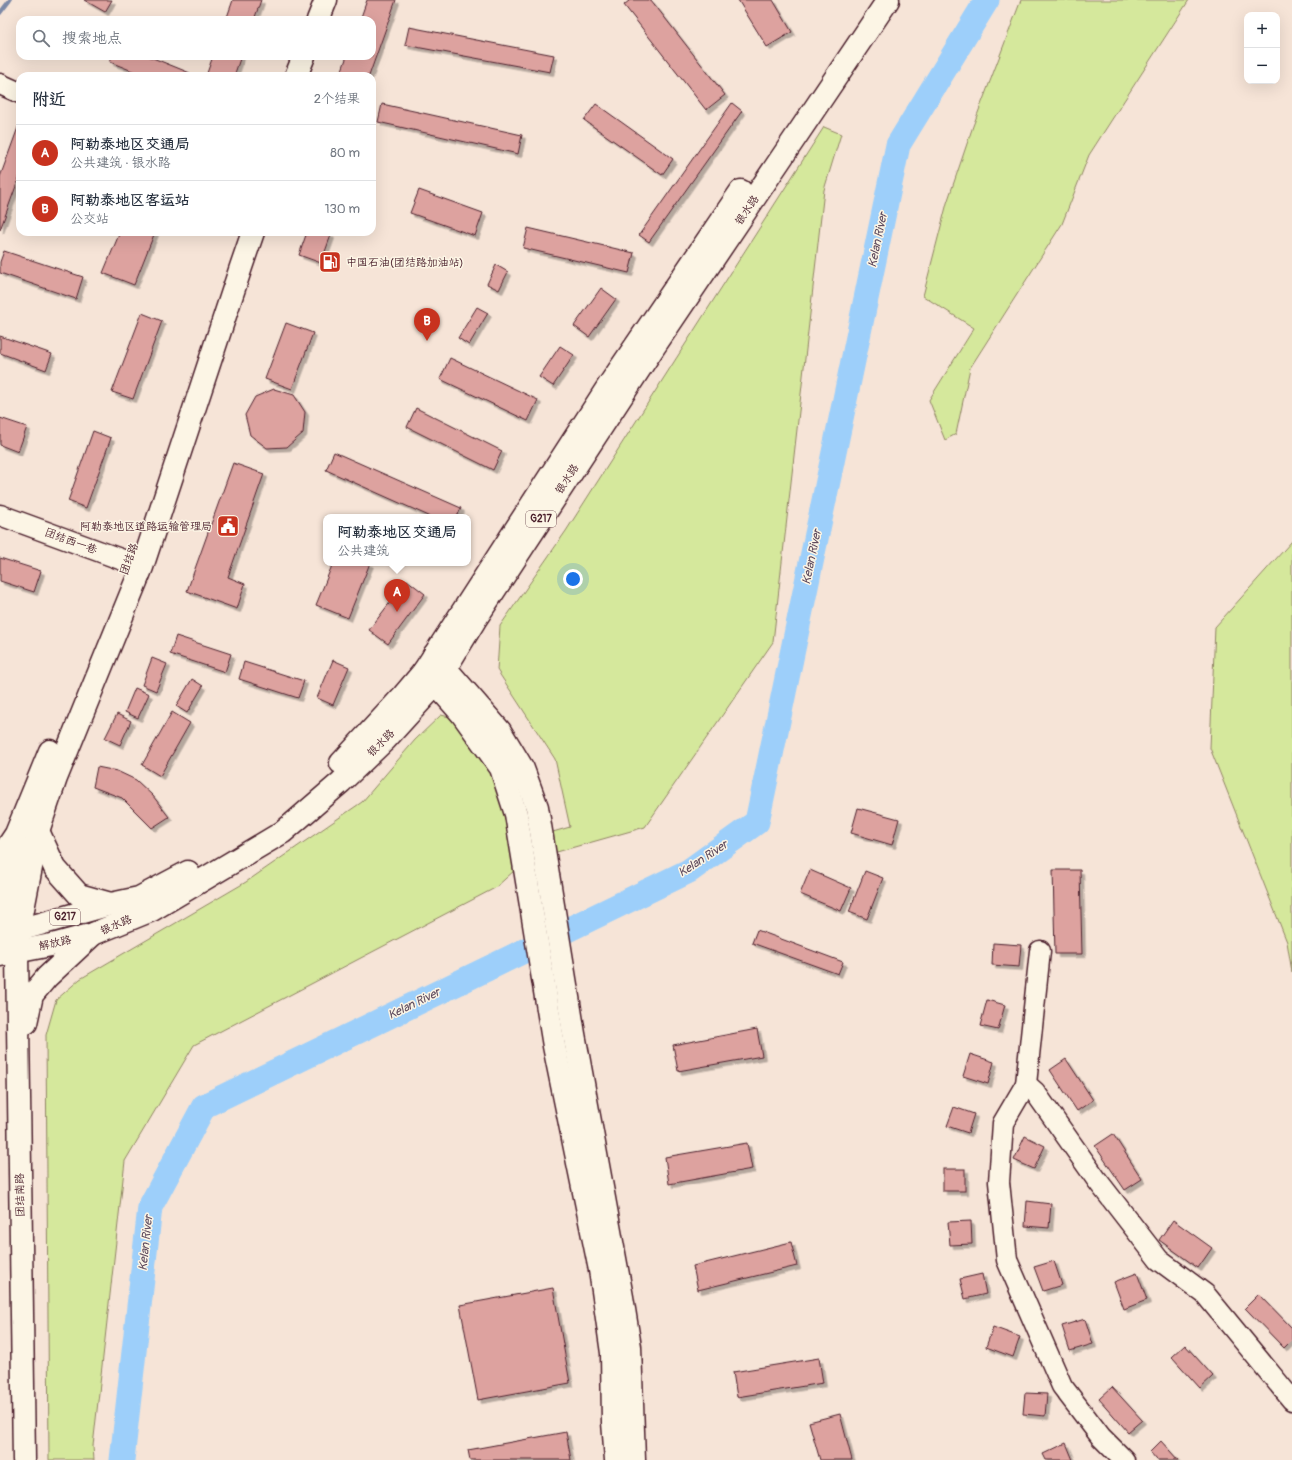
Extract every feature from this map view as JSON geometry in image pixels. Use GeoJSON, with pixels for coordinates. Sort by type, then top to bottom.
{"type":"FeatureCollection","features":[{"type":"Feature","properties":{"kind":"main road"},"geometry":{"type":"LineString","coordinates":[[320,16],[326,0]]}},
{"type":"Feature","properties":{"kind":"main road"},"geometry":{"type":"LineString","coordinates":[[335,16],[341,0]]}},
{"type":"Feature","properties":{"kind":"main road","name":"银水路"},"geometry":{"type":"LineString","coordinates":[[111,904],[139,898],[196,868],[268,824],[336,768],[402,697],[435,670],[614,378],[871,0]]}},
{"type":"Feature","properties":{"kind":"main road","name":"银水路"},"geometry":{"type":"LineString","coordinates":[[93,934],[152,910],[283,832],[341,782],[380,745],[474,620],[650,354],[888,0]]}},
{"type":"Feature","properties":{"kind":"main road"},"geometry":{"type":"LineString","coordinates":[[298,72],[302,60]]}},
{"type":"Feature","properties":{"kind":"main road"},"geometry":{"type":"LineString","coordinates":[[314,72],[318,60]]}},
{"type":"Feature","properties":{"kind":"main road","name":"团结路"},"geometry":{"type":"LineString","coordinates":[[16,834],[135,564],[236,236]]}},
{"type":"Feature","properties":{"kind":"main road","name":"团结路"},"geometry":{"type":"LineString","coordinates":[[9,943],[38,831],[56,778],[135,564],[252,236]]}},
{"type":"Feature","properties":{"kind":"main road"},"geometry":{"type":"LineString","coordinates":[[435,670],[500,731],[523,769],[537,807],[574,1034],[630,1347],[634,1460]]}},
{"type":"Feature","properties":{"kind":"main road"},"geometry":{"type":"LineString","coordinates":[[435,670],[462,714],[501,768],[516,814],[554,1046],[600,1270],[612,1353],[613,1422],[616,1460]]}},
{"type":"Feature","properties":{"kind":"main road"},"geometry":{"type":"LineString","coordinates":[[38,831],[55,868],[79,895],[111,904]]}},
{"type":"Feature","properties":{"kind":"main road"},"geometry":{"type":"LineString","coordinates":[[0,858],[16,834]]}},
{"type":"Feature","properties":{"kind":"main road"},"geometry":{"type":"LineString","coordinates":[[0,919],[16,834]]}},
{"type":"Feature","properties":{"kind":"main road","name":"G217"},"geometry":{"type":"LineString","coordinates":[[9,943],[111,904]]}},
{"type":"Feature","properties":{"kind":"main road"},"geometry":{"type":"LineString","coordinates":[[18,1053],[32,995],[47,977],[93,934]]}},
{"type":"Feature","properties":{"kind":"main road","name":"解放路"},"geometry":{"type":"LineString","coordinates":[[9,943],[56,944],[93,934]]}},
{"type":"Feature","properties":{"kind":"main road","name":"团结南路"},"geometry":{"type":"LineString","coordinates":[[9,943],[18,1053],[24,1460]]}},
{"type":"Feature","properties":{"kind":"street"},"geometry":{"type":"LineString","coordinates":[[0,84],[16,91]]}},
{"type":"Feature","properties":{"kind":"street","name":"团结西一巷"},"geometry":{"type":"LineString","coordinates":[[0,516],[135,564]]}},
{"type":"Feature","properties":{"kind":"street"},"geometry":{"type":"LineString","coordinates":[[1040,951],[1026,1084],[1003,1123],[999,1182],[1008,1260],[1062,1386],[1101,1436],[1124,1460]]}},
{"type":"Feature","properties":{"kind":"street"},"geometry":{"type":"LineString","coordinates":[[1026,1084],[1036,1092],[1098,1180],[1159,1260],[1205,1294],[1292,1400]]}},
{"type":"Feature","properties":{"kind":"green space"},"geometry":{"type":"Polygon","coordinates":[[[1021,0],[1189,0],[1089,155],[1062,224],[970,368],[956,434],[945,440],[929,400],[974,328],[923,296],[947,203],[973,126],[1021,0]]]}},
{"type":"Feature","properties":{"kind":"green space"},"geometry":{"type":"Polygon","coordinates":[[[824,127],[841,134],[824,190],[773,642],[645,827],[525,861],[495,888],[194,1045],[125,1161],[93,1446],[94,1460],[49,1460],[46,1035],[56,1000],[80,979],[246,882],[362,802],[415,740],[441,715],[454,718],[495,776],[515,843],[570,827],[555,759],[497,670],[500,626],[566,531],[824,127]]]}},
{"type":"Feature","properties":{"kind":"green space"},"geometry":{"type":"Polygon","coordinates":[[[1292,541],[1292,972],[1287,942],[1210,748],[1215,627],[1292,541]]]}},
{"type":"Feature","properties":{"kind":"building"},"geometry":{"type":"Polygon","coordinates":[[[84,0],[112,0],[105,12],[84,0]]]}},
{"type":"Feature","properties":{"kind":"building"},"geometry":{"type":"Polygon","coordinates":[[[233,0],[261,0],[255,16],[227,16],[233,0]]]}},
{"type":"Feature","properties":{"kind":"building"},"geometry":{"type":"Polygon","coordinates":[[[367,0],[396,0],[376,56],[376,16],[361,16],[367,0]]]}},
{"type":"Feature","properties":{"kind":"building"},"geometry":{"type":"Polygon","coordinates":[[[630,0],[651,0],[725,95],[706,110],[624,5],[630,0]]]}},
{"type":"Feature","properties":{"kind":"building"},"geometry":{"type":"Polygon","coordinates":[[[738,0],[773,0],[792,32],[767,47],[738,0]]]}},
{"type":"Feature","properties":{"kind":"building"},"geometry":{"type":"Polygon","coordinates":[[[409,27],[554,55],[550,72],[405,45],[409,27]]]}},
{"type":"Feature","properties":{"kind":"building"},"geometry":{"type":"Polygon","coordinates":[[[111,60],[158,60],[188,72],[135,72],[110,62],[111,60]]]}},
{"type":"Feature","properties":{"kind":"building"},"geometry":{"type":"Polygon","coordinates":[[[212,60],[240,60],[235,72],[207,72],[212,60]]]}},
{"type":"Feature","properties":{"kind":"building"},"geometry":{"type":"Polygon","coordinates":[[[346,60],[375,60],[370,72],[341,72],[346,60]]]}},
{"type":"Feature","properties":{"kind":"building"},"geometry":{"type":"Polygon","coordinates":[[[732,103],[742,111],[649,242],[639,235],[732,103]]]}},
{"type":"Feature","properties":{"kind":"building"},"geometry":{"type":"Polygon","coordinates":[[[382,104],[522,135],[518,154],[378,122],[382,104]]]}},
{"type":"Feature","properties":{"kind":"building"},"geometry":{"type":"Polygon","coordinates":[[[596,104],[673,159],[662,175],[584,120],[596,104]]]}},
{"type":"Feature","properties":{"kind":"building"},"geometry":{"type":"Polygon","coordinates":[[[16,133],[16,186],[0,230],[0,177],[16,133]]]}},
{"type":"Feature","properties":{"kind":"building"},"geometry":{"type":"Polygon","coordinates":[[[419,190],[483,213],[475,236],[410,213],[419,190]]]}},
{"type":"Feature","properties":{"kind":"building"},"geometry":{"type":"Polygon","coordinates":[[[528,228],[634,253],[629,273],[523,248],[528,228]]]}},
{"type":"Feature","properties":{"kind":"building"},"geometry":{"type":"Polygon","coordinates":[[[118,236],[153,236],[134,285],[103,273],[118,236]]]}},
{"type":"Feature","properties":{"kind":"building"},"geometry":{"type":"Polygon","coordinates":[[[306,236],[331,236],[321,263],[299,255],[306,236]]]}},
{"type":"Feature","properties":{"kind":"building"},"geometry":{"type":"Polygon","coordinates":[[[4,251],[83,277],[76,299],[0,273],[0,262],[4,251]]]}},
{"type":"Feature","properties":{"kind":"building"},"geometry":{"type":"Polygon","coordinates":[[[496,265],[508,272],[499,290],[487,284],[496,265]]]}},
{"type":"Feature","properties":{"kind":"building"},"geometry":{"type":"Polygon","coordinates":[[[601,288],[616,299],[589,337],[574,326],[601,288]]]}},
{"type":"Feature","properties":{"kind":"building"},"geometry":{"type":"Polygon","coordinates":[[[477,307],[488,313],[469,345],[458,338],[477,307]]]}},
{"type":"Feature","properties":{"kind":"building"},"geometry":{"type":"Polygon","coordinates":[[[142,313],[162,321],[133,399],[112,392],[142,313]]]}},
{"type":"Feature","properties":{"kind":"building"},"geometry":{"type":"Polygon","coordinates":[[[286,323],[313,333],[292,389],[265,379],[286,323]]]}},
{"type":"Feature","properties":{"kind":"building"},"geometry":{"type":"Polygon","coordinates":[[[0,336],[52,354],[46,370],[0,353],[0,336]]]}},
{"type":"Feature","properties":{"kind":"building"},"geometry":{"type":"Polygon","coordinates":[[[560,346],[574,355],[553,386],[539,377],[560,346]]]}},
{"type":"Feature","properties":{"kind":"building"},"geometry":{"type":"Polygon","coordinates":[[[450,358],[538,400],[528,421],[440,379],[450,358]]]}},
{"type":"Feature","properties":{"kind":"building"},"geometry":{"type":"Polygon","coordinates":[[[274,389],[294,395],[305,412],[303,433],[287,447],[267,448],[250,435],[245,415],[255,397],[274,389]]]}},
{"type":"Feature","properties":{"kind":"building"},"geometry":{"type":"Polygon","coordinates":[[[416,408],[502,451],[493,470],[407,427],[416,408]]]}},
{"type":"Feature","properties":{"kind":"building"},"geometry":{"type":"Polygon","coordinates":[[[0,418],[27,427],[18,452],[0,445],[0,418]]]}},
{"type":"Feature","properties":{"kind":"building"},"geometry":{"type":"Polygon","coordinates":[[[93,431],[111,438],[86,508],[68,501],[93,431]]]}},
{"type":"Feature","properties":{"kind":"building"},"geometry":{"type":"Polygon","coordinates":[[[334,452],[461,508],[458,514],[424,514],[326,470],[334,452]]]}},
{"type":"Feature","properties":{"kind":"building","name":"阿勒泰地区道路运输管理局"},"geometry":{"type":"Polygon","coordinates":[[[233,463],[264,474],[228,577],[245,584],[237,609],[187,591],[233,463]]]}},
{"type":"Feature","properties":{"kind":"building"},"geometry":{"type":"Polygon","coordinates":[[[0,558],[41,571],[34,592],[0,581],[0,558]]]}},
{"type":"Feature","properties":{"kind":"building"},"geometry":{"type":"Polygon","coordinates":[[[332,566],[369,566],[348,618],[316,605],[332,566]]]}},
{"type":"Feature","properties":{"kind":"building"},"geometry":{"type":"Polygon","coordinates":[[[407,580],[425,594],[388,644],[369,630],[407,580]]]}},
{"type":"Feature","properties":{"kind":"building"},"geometry":{"type":"Polygon","coordinates":[[[176,636],[231,654],[225,672],[170,654],[176,636]]]}},
{"type":"Feature","properties":{"kind":"building"},"geometry":{"type":"Polygon","coordinates":[[[152,658],[167,664],[156,691],[142,685],[152,658]]]}},
{"type":"Feature","properties":{"kind":"building"},"geometry":{"type":"Polygon","coordinates":[[[333,660],[349,667],[333,705],[317,698],[333,660]]]}},
{"type":"Feature","properties":{"kind":"building"},"geometry":{"type":"Polygon","coordinates":[[[244,662],[304,681],[298,698],[239,679],[244,662]]]}},
{"type":"Feature","properties":{"kind":"building"},"geometry":{"type":"Polygon","coordinates":[[[192,679],[203,686],[187,713],[176,706],[192,679]]]}},
{"type":"Feature","properties":{"kind":"building"},"geometry":{"type":"Polygon","coordinates":[[[135,688],[149,694],[138,718],[125,712],[135,688]]]}},
{"type":"Feature","properties":{"kind":"building"},"geometry":{"type":"Polygon","coordinates":[[[172,712],[190,723],[160,776],[142,765],[172,712]]]}},
{"type":"Feature","properties":{"kind":"building"},"geometry":{"type":"Polygon","coordinates":[[[117,714],[131,721],[120,745],[105,738],[117,714]]]}},
{"type":"Feature","properties":{"kind":"building"},"geometry":{"type":"Polygon","coordinates":[[[97,767],[117,771],[136,780],[153,796],[169,817],[152,828],[122,798],[93,787],[97,767]]]}},
{"type":"Feature","properties":{"kind":"building"},"geometry":{"type":"Polygon","coordinates":[[[858,808],[899,819],[892,845],[851,833],[858,808]]]}},
{"type":"Feature","properties":{"kind":"building"},"geometry":{"type":"Polygon","coordinates":[[[810,870],[851,888],[841,911],[800,894],[810,870]]]}},
{"type":"Feature","properties":{"kind":"building"},"geometry":{"type":"Polygon","coordinates":[[[1053,870],[1080,870],[1082,954],[1055,954],[1053,870]]]}},
{"type":"Feature","properties":{"kind":"building"},"geometry":{"type":"Polygon","coordinates":[[[865,871],[883,878],[867,919],[849,912],[865,871]]]}},
{"type":"Feature","properties":{"kind":"building"},"geometry":{"type":"Polygon","coordinates":[[[757,930],[843,962],[838,974],[752,943],[757,930]]]}},
{"type":"Feature","properties":{"kind":"building"},"geometry":{"type":"Polygon","coordinates":[[[993,943],[1021,945],[1019,967],[992,965],[993,943]]]}},
{"type":"Feature","properties":{"kind":"building"},"geometry":{"type":"Polygon","coordinates":[[[987,1000],[1005,1005],[998,1030],[980,1026],[987,1000]]]}},
{"type":"Feature","properties":{"kind":"building"},"geometry":{"type":"Polygon","coordinates":[[[757,1029],[762,1056],[678,1071],[673,1045],[757,1029]]]}},
{"type":"Feature","properties":{"kind":"building"},"geometry":{"type":"Polygon","coordinates":[[[970,1054],[994,1062],[988,1084],[963,1076],[970,1054]]]}},
{"type":"Feature","properties":{"kind":"building"},"geometry":{"type":"Polygon","coordinates":[[[1066,1059],[1093,1100],[1077,1111],[1050,1070],[1066,1059]]]}},
{"type":"Feature","properties":{"kind":"building"},"geometry":{"type":"Polygon","coordinates":[[[954,1107],[974,1114],[968,1133],[947,1126],[954,1107]]]}},
{"type":"Feature","properties":{"kind":"building"},"geometry":{"type":"Polygon","coordinates":[[[1113,1134],[1142,1179],[1125,1190],[1095,1146],[1113,1134]]]}},
{"type":"Feature","properties":{"kind":"building"},"geometry":{"type":"Polygon","coordinates":[[[1025,1136],[1045,1146],[1034,1169],[1014,1160],[1025,1136]]]}},
{"type":"Feature","properties":{"kind":"building"},"geometry":{"type":"Polygon","coordinates":[[[747,1143],[752,1169],[669,1184],[665,1157],[747,1143]]]}},
{"type":"Feature","properties":{"kind":"building"},"geometry":{"type":"Polygon","coordinates":[[[943,1169],[965,1169],[965,1191],[943,1191],[943,1169]]]}},
{"type":"Feature","properties":{"kind":"building"},"geometry":{"type":"Polygon","coordinates":[[[1027,1201],[1051,1204],[1049,1228],[1025,1226],[1027,1201]]]}},
{"type":"Feature","properties":{"kind":"building"},"geometry":{"type":"Polygon","coordinates":[[[1173,1220],[1212,1248],[1198,1268],[1159,1240],[1173,1220]]]}},
{"type":"Feature","properties":{"kind":"building"},"geometry":{"type":"Polygon","coordinates":[[[971,1221],[972,1244],[950,1245],[948,1222],[971,1221]]]}},
{"type":"Feature","properties":{"kind":"building"},"geometry":{"type":"Polygon","coordinates":[[[791,1242],[797,1266],[698,1290],[693,1266],[791,1242]]]}},
{"type":"Feature","properties":{"kind":"building"},"geometry":{"type":"Polygon","coordinates":[[[1054,1261],[1062,1285],[1043,1291],[1034,1267],[1054,1261]]]}},
{"type":"Feature","properties":{"kind":"building"},"geometry":{"type":"Polygon","coordinates":[[[1137,1273],[1147,1300],[1124,1309],[1114,1282],[1137,1273]]]}},
{"type":"Feature","properties":{"kind":"building"},"geometry":{"type":"Polygon","coordinates":[[[982,1274],[986,1294],[965,1299],[960,1279],[982,1274]]]}},
{"type":"Feature","properties":{"kind":"building"},"geometry":{"type":"Polygon","coordinates":[[[553,1288],[570,1383],[478,1400],[460,1305],[553,1288]]]}},
{"type":"Feature","properties":{"kind":"building"},"geometry":{"type":"Polygon","coordinates":[[[1259,1294],[1292,1328],[1292,1340],[1284,1348],[1245,1308],[1259,1294]]]}},
{"type":"Feature","properties":{"kind":"building"},"geometry":{"type":"Polygon","coordinates":[[[1085,1319],[1093,1344],[1070,1351],[1062,1326],[1085,1319]]]}},
{"type":"Feature","properties":{"kind":"building"},"geometry":{"type":"Polygon","coordinates":[[[993,1327],[1020,1337],[1013,1357],[986,1347],[993,1327]]]}},
{"type":"Feature","properties":{"kind":"building"},"geometry":{"type":"Polygon","coordinates":[[[1185,1345],[1213,1376],[1200,1388],[1172,1357],[1185,1345]]]}},
{"type":"Feature","properties":{"kind":"building"},"geometry":{"type":"Polygon","coordinates":[[[819,1358],[823,1383],[737,1397],[733,1372],[819,1358]]]}},
{"type":"Feature","properties":{"kind":"building"},"geometry":{"type":"Polygon","coordinates":[[[1112,1387],[1142,1420],[1128,1432],[1099,1399],[1112,1387]]]}},
{"type":"Feature","properties":{"kind":"building"},"geometry":{"type":"Polygon","coordinates":[[[1025,1393],[1047,1394],[1045,1416],[1023,1414],[1025,1393]]]}},
{"type":"Feature","properties":{"kind":"building"},"geometry":{"type":"Polygon","coordinates":[[[840,1414],[852,1460],[820,1460],[809,1422],[840,1414]]]}},
{"type":"Feature","properties":{"kind":"building"},"geometry":{"type":"Polygon","coordinates":[[[566,1432],[571,1460],[470,1460],[468,1450],[566,1432]]]}},
{"type":"Feature","properties":{"kind":"building"},"geometry":{"type":"Polygon","coordinates":[[[1161,1441],[1178,1460],[1157,1460],[1150,1452],[1161,1441]]]}},
{"type":"Feature","properties":{"kind":"building"},"geometry":{"type":"Polygon","coordinates":[[[1066,1443],[1073,1460],[1046,1460],[1043,1454],[1066,1443]]]}},
{"type":"Feature","properties":{"kind":"waterway"},"geometry":{"type":"LineString","coordinates":[[0,13],[10,0]]}},
{"type":"Feature","properties":{"kind":"waterway","name":"Kelan River"},"geometry":{"type":"LineString","coordinates":[[122,1460],[150,1207],[204,1106],[689,871],[757,822],[898,145],[987,0]]}},
{"type":"Feature","properties":{"kind":"place","name":"中国石油(团结路加油站)"},"geometry":{"type":"Point","coordinates":[330,262]}},
{"type":"Feature","properties":{"kind":"place","name":"阿勒泰地区客运站"},"geometry":{"type":"Point","coordinates":[427,341]}},
{"type":"Feature","properties":{"kind":"place","name":"阿勒泰地区道路运输管理局"},"geometry":{"type":"Point","coordinates":[228,526]}},
{"type":"Feature","properties":{"kind":"place","name":"阿勒泰地区交通局"},"geometry":{"type":"Point","coordinates":[397,612]}}]}
